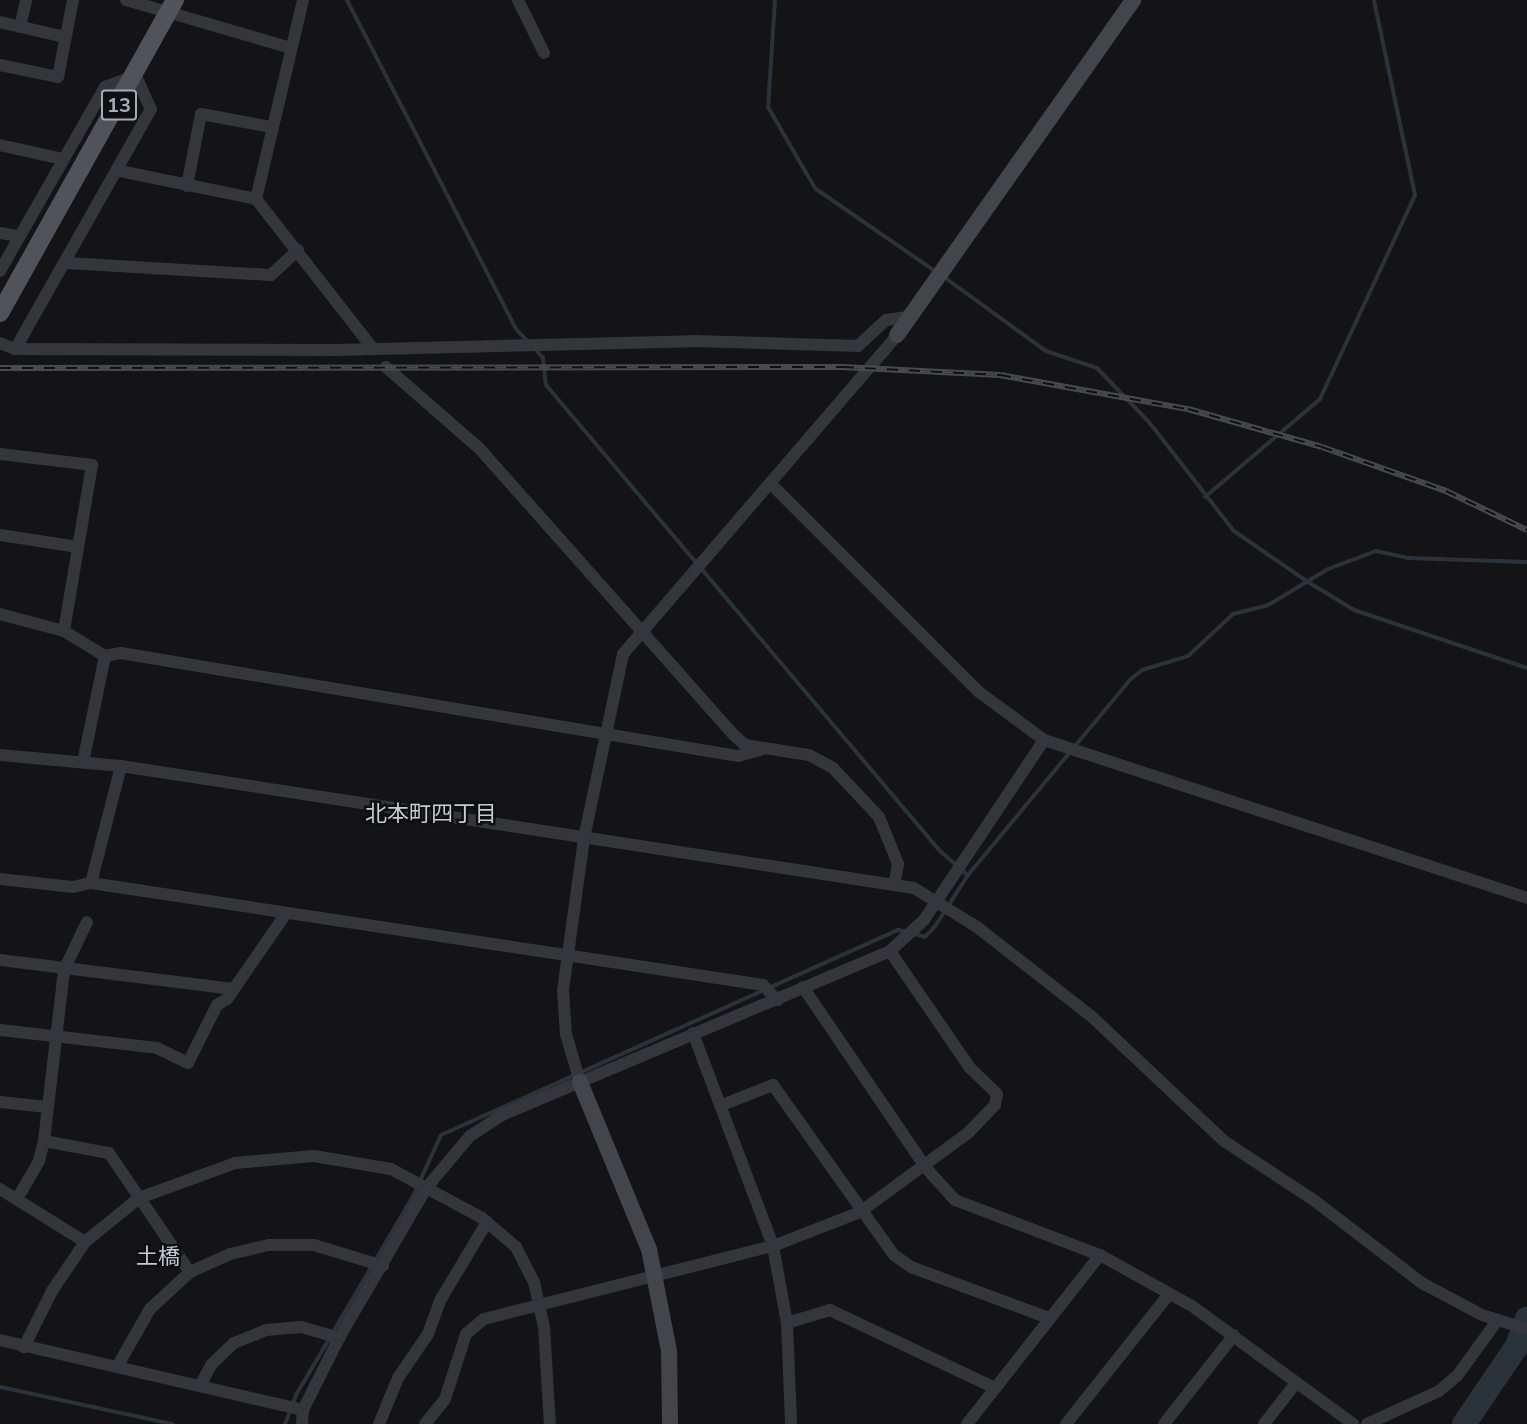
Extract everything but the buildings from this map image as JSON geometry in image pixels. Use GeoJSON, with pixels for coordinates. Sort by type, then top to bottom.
{"type":"FeatureCollection","features":[{"type":"Feature","properties":{"kind":"main road","name":"13"},"geometry":{"type":"LineString","coordinates":[[0,313],[136,76],[171,6]]}},
{"type":"Feature","properties":{"kind":"street"},"geometry":{"type":"LineString","coordinates":[[20,27],[26,0]]}},
{"type":"Feature","properties":{"kind":"street"},"geometry":{"type":"LineString","coordinates":[[0,65],[58,78],[73,0]]}},
{"type":"Feature","properties":{"kind":"street"},"geometry":{"type":"LineString","coordinates":[[126,0],[171,6],[288,47]]}},
{"type":"Feature","properties":{"kind":"street"},"geometry":{"type":"LineString","coordinates":[[256,199],[288,47],[303,0]]}},
{"type":"Feature","properties":{"kind":"street"},"geometry":{"type":"LineString","coordinates":[[518,0],[544,53]]}},
{"type":"Feature","properties":{"kind":"street"},"geometry":{"type":"LineString","coordinates":[[670,1424],[669,1351],[656,1275],[639,1216],[580,1082],[566,1034],[567,957],[584,838],[610,734],[623,654],[638,629],[772,485],[914,316],[1133,0]]}},
{"type":"Feature","properties":{"kind":"street"},"geometry":{"type":"LineString","coordinates":[[0,22],[65,37]]}},
{"type":"Feature","properties":{"kind":"street"},"geometry":{"type":"LineString","coordinates":[[0,271],[105,87],[136,76],[152,109],[120,171],[15,349]]}},
{"type":"Feature","properties":{"kind":"street"},"geometry":{"type":"LineString","coordinates":[[187,186],[201,114],[271,127]]}},
{"type":"Feature","properties":{"kind":"street"},"geometry":{"type":"LineString","coordinates":[[0,145],[63,159]]}},
{"type":"Feature","properties":{"kind":"street"},"geometry":{"type":"LineString","coordinates":[[120,171],[256,199],[370,345]]}},
{"type":"Feature","properties":{"kind":"street"},"geometry":{"type":"LineString","coordinates":[[0,233],[18,236]]}},
{"type":"Feature","properties":{"kind":"street"},"geometry":{"type":"LineString","coordinates":[[67,263],[271,275],[298,250]]}},
{"type":"Feature","properties":{"kind":"street"},"geometry":{"type":"LineString","coordinates":[[0,343],[15,349],[335,350],[370,345],[858,346],[886,320],[914,316]]}},
{"type":"Feature","properties":{"kind":"street"},"geometry":{"type":"LineString","coordinates":[[386,367],[479,448],[735,736],[764,750]]}},
{"type":"Feature","properties":{"kind":"street"},"geometry":{"type":"LineString","coordinates":[[0,454],[93,465],[64,631]]}},
{"type":"Feature","properties":{"kind":"street"},"geometry":{"type":"LineString","coordinates":[[772,485],[978,692],[1044,740],[1527,898]]}},
{"type":"Feature","properties":{"kind":"street"},"geometry":{"type":"LineString","coordinates":[[0,535],[78,547]]}},
{"type":"Feature","properties":{"kind":"street"},"geometry":{"type":"LineString","coordinates":[[0,614],[64,631],[105,656],[121,653],[738,756],[764,750],[809,755],[833,768],[879,817],[898,864],[895,881]]}},
{"type":"Feature","properties":{"kind":"street"},"geometry":{"type":"LineString","coordinates":[[83,762],[105,656]]}},
{"type":"Feature","properties":{"kind":"street"},"geometry":{"type":"LineString","coordinates":[[302,1424],[303,1410],[339,1338],[427,1187],[455,1150],[486,1124],[693,1033],[777,1000],[890,951],[909,937],[937,900],[960,859],[1044,740]]}},
{"type":"Feature","properties":{"kind":"street"},"geometry":{"type":"LineString","coordinates":[[0,755],[121,766],[584,838],[895,881],[937,900],[1091,1016],[1224,1141],[1316,1201],[1422,1283],[1497,1321],[1527,1329]]}},
{"type":"Feature","properties":{"kind":"street"},"geometry":{"type":"LineString","coordinates":[[91,883],[121,766]]}},
{"type":"Feature","properties":{"kind":"street"},"geometry":{"type":"LineString","coordinates":[[0,879],[73,887],[91,883],[285,915],[763,985],[777,1000]]}},
{"type":"Feature","properties":{"kind":"street"},"geometry":{"type":"LineString","coordinates":[[0,1030],[157,1048],[188,1063],[217,1005],[233,989],[285,915]]}},
{"type":"Feature","properties":{"kind":"street"},"geometry":{"type":"LineString","coordinates":[[86,1242],[6,1195],[39,1161],[44,1141],[54,1038],[64,970],[87,922]]}},
{"type":"Feature","properties":{"kind":"street"},"geometry":{"type":"LineString","coordinates":[[425,1424],[446,1399],[473,1326],[539,1305],[773,1246],[860,1212],[926,1168],[968,1133],[995,1105],[997,1094],[970,1068],[890,951]]}},
{"type":"Feature","properties":{"kind":"street"},"geometry":{"type":"LineString","coordinates":[[0,960],[64,970],[233,989]]}},
{"type":"Feature","properties":{"kind":"street"},"geometry":{"type":"LineString","coordinates":[[803,987],[926,1168],[955,1200],[1100,1255],[1234,1335],[1353,1424]]}},
{"type":"Feature","properties":{"kind":"street"},"geometry":{"type":"LineString","coordinates":[[693,1033],[722,1105],[773,1246],[787,1323],[791,1424]]}},
{"type":"Feature","properties":{"kind":"street"},"geometry":{"type":"LineString","coordinates":[[722,1105],[773,1085],[860,1212],[910,1267],[1049,1318]]}},
{"type":"Feature","properties":{"kind":"street"},"geometry":{"type":"LineString","coordinates":[[0,1102],[47,1107]]}},
{"type":"Feature","properties":{"kind":"street"},"geometry":{"type":"LineString","coordinates":[[44,1141],[109,1153],[190,1272]]}},
{"type":"Feature","properties":{"kind":"street"},"geometry":{"type":"LineString","coordinates":[[24,1347],[51,1291],[86,1242],[139,1198],[235,1163],[287,1156],[367,1162],[427,1187],[487,1221],[516,1247],[539,1305],[550,1365],[550,1424]]}},
{"type":"Feature","properties":{"kind":"street"},"geometry":{"type":"LineString","coordinates":[[379,1424],[398,1378],[428,1334],[441,1299],[487,1221]]}},
{"type":"Feature","properties":{"kind":"street"},"geometry":{"type":"LineString","coordinates":[[117,1367],[150,1309],[190,1272],[230,1254],[281,1244],[334,1249],[383,1266]]}},
{"type":"Feature","properties":{"kind":"street"},"geometry":{"type":"LineString","coordinates":[[967,1424],[1100,1255]]}},
{"type":"Feature","properties":{"kind":"street"},"geometry":{"type":"LineString","coordinates":[[1066,1424],[1168,1294]]}},
{"type":"Feature","properties":{"kind":"street"},"geometry":{"type":"LineString","coordinates":[[787,1323],[830,1310],[995,1388]]}},
{"type":"Feature","properties":{"kind":"street"},"geometry":{"type":"LineString","coordinates":[[1367,1424],[1439,1391],[1457,1376],[1497,1321]]}},
{"type":"Feature","properties":{"kind":"street"},"geometry":{"type":"LineString","coordinates":[[201,1384],[234,1343],[266,1329],[300,1327],[339,1338]]}},
{"type":"Feature","properties":{"kind":"street"},"geometry":{"type":"LineString","coordinates":[[1164,1424],[1234,1335]]}},
{"type":"Feature","properties":{"kind":"street"},"geometry":{"type":"LineString","coordinates":[[0,1340],[201,1384],[303,1410]]}},
{"type":"Feature","properties":{"kind":"street"},"geometry":{"type":"LineString","coordinates":[[1264,1424],[1296,1383]]}},
{"type":"Feature","properties":{"kind":"waterway"},"geometry":{"type":"LineString","coordinates":[[347,0],[516,329],[527,341]]}},
{"type":"Feature","properties":{"kind":"waterway"},"geometry":{"type":"LineString","coordinates":[[775,0],[768,107],[805,171],[816,189],[935,271]]}},
{"type":"Feature","properties":{"kind":"waterway"},"geometry":{"type":"LineString","coordinates":[[1205,497],[1320,399],[1415,195],[1374,0]]}},
{"type":"Feature","properties":{"kind":"waterway"},"geometry":{"type":"LineString","coordinates":[[944,277],[1046,351],[1097,368],[1149,422],[1234,531],[1308,582],[1354,610],[1527,668]]}},
{"type":"Feature","properties":{"kind":"waterway"},"geometry":{"type":"LineString","coordinates":[[535,349],[543,358],[546,385],[940,851],[968,875]]}},
{"type":"Feature","properties":{"kind":"waterway"},"geometry":{"type":"LineString","coordinates":[[915,934],[925,937],[936,925],[968,875],[1131,679],[1142,670],[1188,656],[1233,614],[1268,605],[1328,569],[1376,551],[1408,558],[1527,562]]}},
{"type":"Feature","properties":{"kind":"waterway"},"geometry":{"type":"LineString","coordinates":[[285,1424],[296,1395],[413,1196],[441,1135],[898,930],[907,932]]}},
{"type":"Feature","properties":{"kind":"waterway"},"geometry":{"type":"LineString","coordinates":[[1464,1424],[1517,1346],[1527,1319]]}},
{"type":"Feature","properties":{"kind":"waterway"},"geometry":{"type":"LineString","coordinates":[[0,1387],[173,1424]]}},
{"type":"Feature","properties":{"kind":"railway"},"geometry":{"type":"LineString","coordinates":[[0,368],[843,367],[1000,375],[1188,409],[1322,447],[1446,491],[1527,530]]}},
{"type":"Feature","properties":{"kind":"district","name":"北本町四丁目"},"geometry":{"type":"Point","coordinates":[431,815]}},
{"type":"Feature","properties":{"kind":"district","name":"土橋"},"geometry":{"type":"Point","coordinates":[158,1258]}}]}
